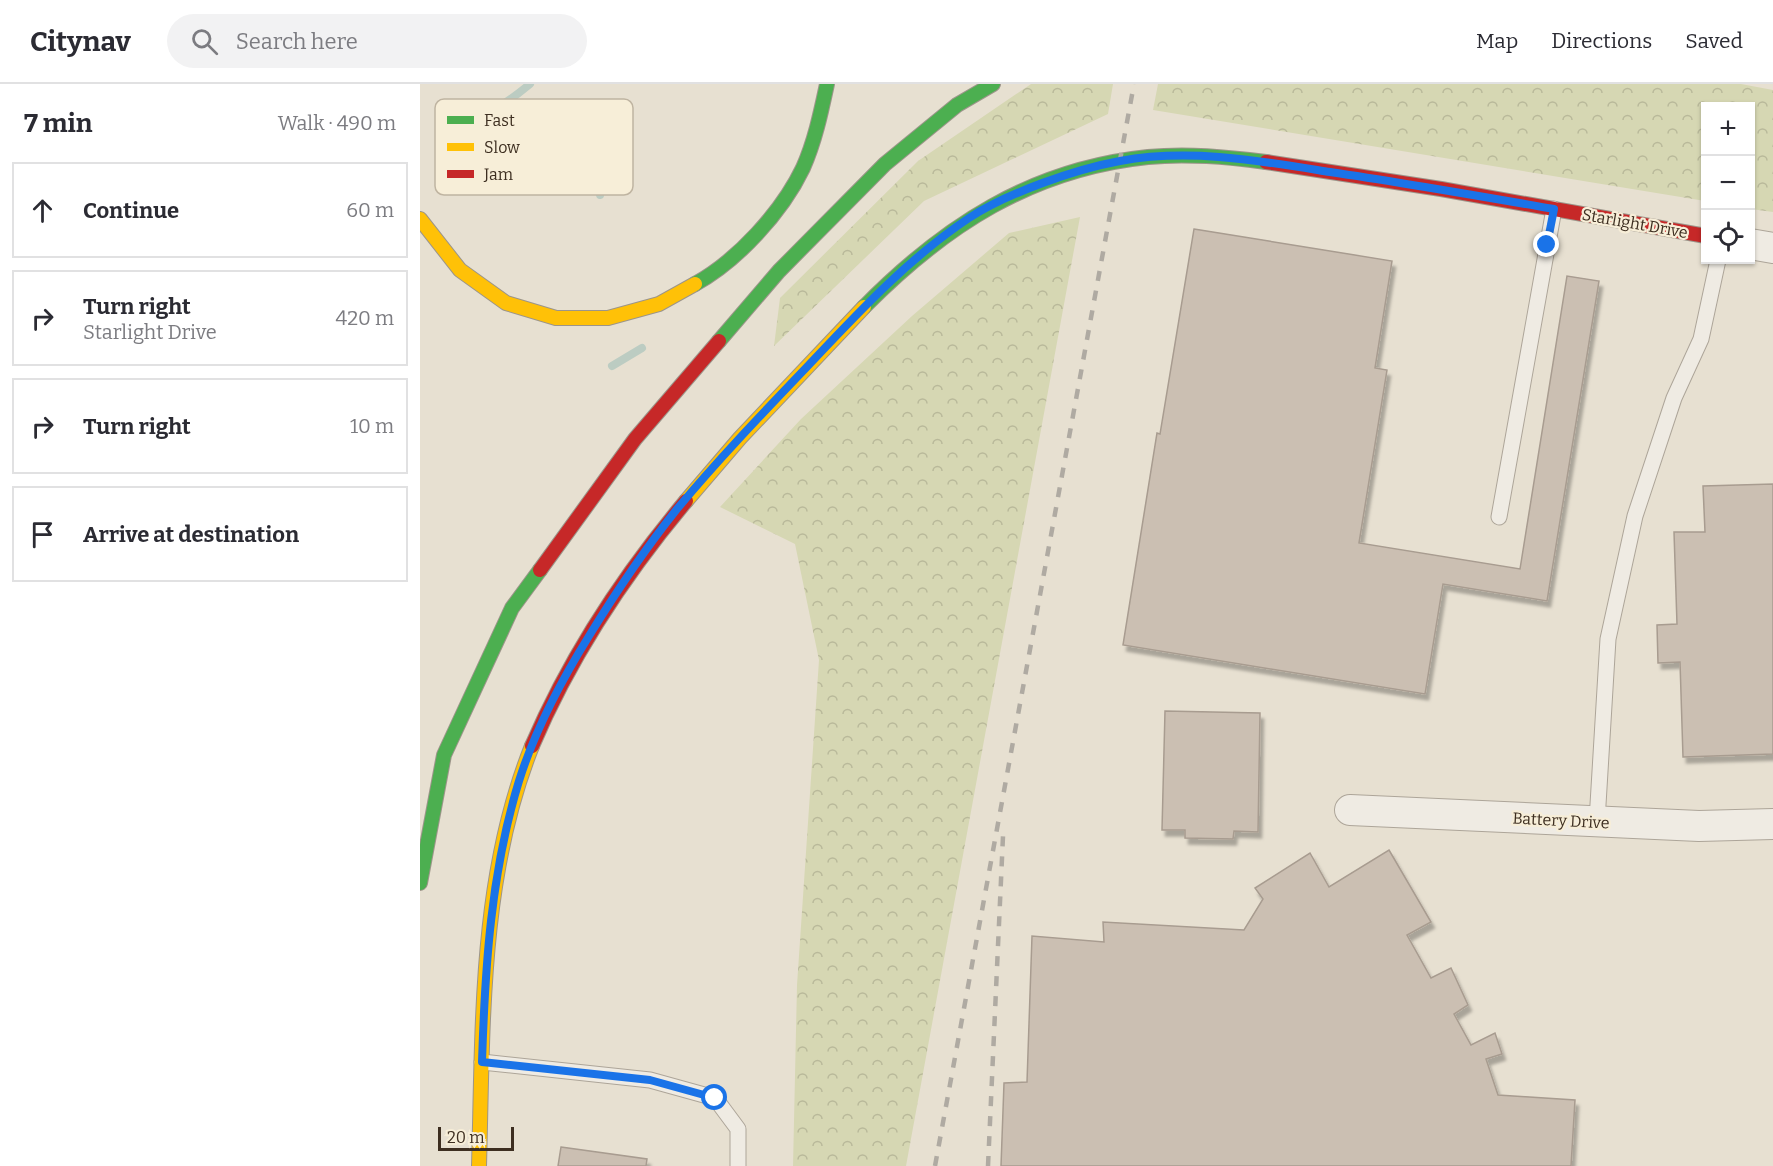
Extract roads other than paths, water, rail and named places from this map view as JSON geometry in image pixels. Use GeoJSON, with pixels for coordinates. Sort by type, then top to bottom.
{"type":"FeatureCollection","features":[{"type":"Feature","properties":{"kind":"main road"},"geometry":{"type":"LineString","coordinates":[[420,219],[454,266],[505,304],[547,316],[582,321],[614,318],[648,310],[683,293],[712,275],[740,252],[771,218],[791,189],[806,158],[821,114],[827,84]]}},
{"type":"Feature","properties":{"kind":"main road"},"geometry":{"type":"LineString","coordinates":[[420,883],[444,755],[512,608],[634,439],[779,271],[885,164],[957,105],[993,84]]}},
{"type":"Feature","properties":{"kind":"main road","name":"Starlight Drive"},"geometry":{"type":"LineString","coordinates":[[479,1166],[484,998],[491,916],[502,847],[519,780],[540,726],[572,664],[621,584],[677,510],[778,397],[875,296],[926,249],[973,215],[1014,194],[1059,178],[1119,161],[1196,156],[1255,160],[1427,186],[1701,235]]}},
{"type":"Feature","properties":{"kind":"street"},"geometry":{"type":"LineString","coordinates":[[1755,245],[1773,248]]}},
{"type":"Feature","properties":{"kind":"street","name":"Battery Drive"},"geometry":{"type":"LineString","coordinates":[[1350,810],[1699,826],[1773,824]]}},
{"type":"Feature","properties":{"kind":"lane"},"geometry":{"type":"LineString","coordinates":[[1499,517],[1554,209]]}},
{"type":"Feature","properties":{"kind":"lane"},"geometry":{"type":"LineString","coordinates":[[1597,821],[1608,639],[1635,516],[1674,398],[1701,339],[1717,264]]}},
{"type":"Feature","properties":{"kind":"lane"},"geometry":{"type":"LineString","coordinates":[[482,1062],[650,1080],[715,1098],[738,1129],[738,1166]]}},
{"type":"Feature","properties":{"kind":"waterway"},"geometry":{"type":"LineString","coordinates":[[511,99],[530,84]]}},
{"type":"Feature","properties":{"kind":"waterway"},"geometry":{"type":"LineString","coordinates":[[612,366],[642,348]]}},
{"type":"Feature","properties":{"kind":"railway"},"geometry":{"type":"LineString","coordinates":[[935,1166],[1134,84]]}},
{"type":"Feature","properties":{"kind":"railway"},"geometry":{"type":"LineString","coordinates":[[988,1166],[1003,836]]}}]}
